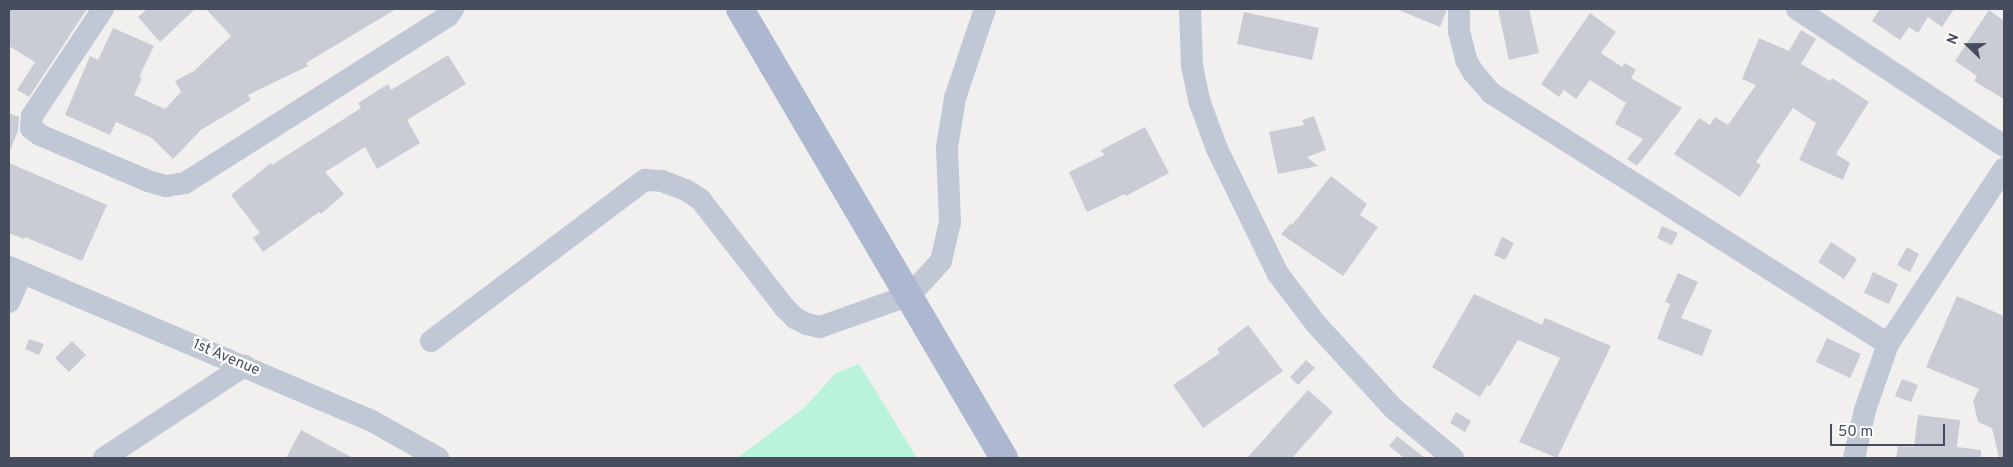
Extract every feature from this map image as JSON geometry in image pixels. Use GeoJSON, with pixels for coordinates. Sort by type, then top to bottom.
{"type":"FeatureCollection","features":[{"type":"Feature","properties":{"kind":"main road"},"geometry":{"type":"LineString","coordinates":[[740,9],[910,294],[1004,458]]}},
{"type":"Feature","properties":{"kind":"street"},"geometry":{"type":"LineString","coordinates":[[103,9],[32,116],[31,128],[40,135],[139,178],[166,186],[185,182],[448,16],[453,9]]}},
{"type":"Feature","properties":{"kind":"street"},"geometry":{"type":"LineString","coordinates":[[431,341],[645,180],[662,181],[686,190],[700,199],[784,306],[795,318],[807,324],[820,327],[910,294],[941,261],[950,223],[947,147],[955,98],[985,9]]}},
{"type":"Feature","properties":{"kind":"street"},"geometry":{"type":"LineString","coordinates":[[1190,9],[1192,66],[1200,103],[1217,149],[1278,274],[1316,324],[1394,409],[1454,458]]}},
{"type":"Feature","properties":{"kind":"street"},"geometry":{"type":"LineString","coordinates":[[1459,9],[1458,31],[1466,60],[1473,72],[1491,93],[1888,344]]}},
{"type":"Feature","properties":{"kind":"street"},"geometry":{"type":"LineString","coordinates":[[1797,9],[2004,146]]}},
{"type":"Feature","properties":{"kind":"street"},"geometry":{"type":"LineString","coordinates":[[1854,458],[1865,410],[1888,344],[2004,169]]}},
{"type":"Feature","properties":{"kind":"street"},"geometry":{"type":"LineString","coordinates":[[9,302],[16,270]]}},
{"type":"Feature","properties":{"kind":"street","name":"1st Avenue"},"geometry":{"type":"LineString","coordinates":[[16,270],[372,421],[438,458]]}},
{"type":"Feature","properties":{"kind":"street"},"geometry":{"type":"LineString","coordinates":[[104,458],[244,366]]}},
{"type":"Feature","properties":{"kind":"green space"},"geometry":{"type":"Polygon","coordinates":[[[859,364],[917,458],[737,458],[805,407],[836,373],[859,364]]]}},
{"type":"Feature","properties":{"kind":"building"},"geometry":{"type":"Polygon","coordinates":[[[9,9],[87,9],[29,97],[17,90],[35,62],[9,46],[9,9]]]}},
{"type":"Feature","properties":{"kind":"building"},"geometry":{"type":"Polygon","coordinates":[[[147,9],[195,9],[160,42],[138,17],[147,9]]]}},
{"type":"Feature","properties":{"kind":"building"},"geometry":{"type":"Polygon","coordinates":[[[206,9],[396,9],[306,63],[308,66],[248,95],[251,100],[201,130],[173,159],[152,138],[116,122],[110,135],[65,115],[90,56],[98,60],[113,28],[154,46],[139,77],[142,78],[134,95],[165,109],[181,92],[175,81],[194,71],[231,36],[206,9]]]}},
{"type":"Feature","properties":{"kind":"building"},"geometry":{"type":"Polygon","coordinates":[[[1396,9],[1446,9],[1446,12],[1440,27],[1396,9]]]}},
{"type":"Feature","properties":{"kind":"building"},"geometry":{"type":"Polygon","coordinates":[[[1498,9],[1529,9],[1539,53],[1509,60],[1498,9]]]}},
{"type":"Feature","properties":{"kind":"building"},"geometry":{"type":"Polygon","coordinates":[[[1880,9],[1954,9],[1942,27],[1928,17],[1918,33],[1909,27],[1900,40],[1872,21],[1880,9]]]}},
{"type":"Feature","properties":{"kind":"building"},"geometry":{"type":"Polygon","coordinates":[[[1989,10],[2004,21],[2004,99],[1974,81],[1977,76],[1955,61],[1989,10]]]}},
{"type":"Feature","properties":{"kind":"building"},"geometry":{"type":"Polygon","coordinates":[[[1244,12],[1319,28],[1312,60],[1237,44],[1244,12]]]}},
{"type":"Feature","properties":{"kind":"building"},"geometry":{"type":"Polygon","coordinates":[[[1590,13],[1616,32],[1601,53],[1622,67],[1625,63],[1636,70],[1631,78],[1682,108],[1637,166],[1627,159],[1643,139],[1615,124],[1626,103],[1590,80],[1576,99],[1564,90],[1559,97],[1541,84],[1590,13]]]}},
{"type":"Feature","properties":{"kind":"building"},"geometry":{"type":"Polygon","coordinates":[[[1801,30],[1816,39],[1801,64],[1830,81],[1832,78],[1869,102],[1836,154],[1850,163],[1843,180],[1799,160],[1816,123],[1793,108],[1756,162],[1761,165],[1740,197],[1674,154],[1699,118],[1710,125],[1715,117],[1728,125],[1756,85],[1742,79],[1759,38],[1789,51],[1801,30]]]}},
{"type":"Feature","properties":{"kind":"building"},"geometry":{"type":"Polygon","coordinates":[[[448,55],[466,84],[407,120],[420,143],[377,169],[365,147],[325,172],[344,194],[321,214],[319,212],[263,252],[253,238],[260,233],[231,195],[271,163],[272,165],[361,108],[358,103],[388,84],[391,90],[448,55]]]}},
{"type":"Feature","properties":{"kind":"building"},"geometry":{"type":"Polygon","coordinates":[[[9,113],[19,117],[18,131],[9,153],[9,113]]]}},
{"type":"Feature","properties":{"kind":"building"},"geometry":{"type":"Polygon","coordinates":[[[1314,116],[1326,150],[1307,157],[1318,166],[1278,174],[1269,132],[1304,125],[1302,120],[1314,116]]]}},
{"type":"Feature","properties":{"kind":"building"},"geometry":{"type":"Polygon","coordinates":[[[1145,127],[1169,173],[1126,196],[1125,194],[1087,212],[1069,172],[1104,155],[1101,150],[1145,127]]]}},
{"type":"Feature","properties":{"kind":"building"},"geometry":{"type":"Polygon","coordinates":[[[9,163],[107,205],[82,261],[25,237],[24,239],[9,233],[9,163]]]}},
{"type":"Feature","properties":{"kind":"building"},"geometry":{"type":"Polygon","coordinates":[[[1331,176],[1367,204],[1360,215],[1378,227],[1343,276],[1281,234],[1291,223],[1292,225],[1331,176]]]}},
{"type":"Feature","properties":{"kind":"building"},"geometry":{"type":"Polygon","coordinates":[[[1662,226],[1678,233],[1672,245],[1657,238],[1662,226]]]}},
{"type":"Feature","properties":{"kind":"building"},"geometry":{"type":"Polygon","coordinates":[[[1502,237],[1514,243],[1505,260],[1494,255],[1502,237]]]}},
{"type":"Feature","properties":{"kind":"building"},"geometry":{"type":"Polygon","coordinates":[[[1831,242],[1857,259],[1844,279],[1818,262],[1831,242]]]}},
{"type":"Feature","properties":{"kind":"building"},"geometry":{"type":"Polygon","coordinates":[[[1907,247],[1919,254],[1910,272],[1897,265],[1907,247]]]}},
{"type":"Feature","properties":{"kind":"building"},"geometry":{"type":"Polygon","coordinates":[[[1873,272],[1898,284],[1889,304],[1864,293],[1873,272]]]}},
{"type":"Feature","properties":{"kind":"building"},"geometry":{"type":"Polygon","coordinates":[[[1678,273],[1698,282],[1681,318],[1712,330],[1702,356],[1657,339],[1670,304],[1665,302],[1678,273]]]}},
{"type":"Feature","properties":{"kind":"building"},"geometry":{"type":"Polygon","coordinates":[[[1474,294],[1542,325],[1545,318],[1611,346],[1557,458],[1519,442],[1560,358],[1518,340],[1490,386],[1487,385],[1480,397],[1432,367],[1474,294]]]}},
{"type":"Feature","properties":{"kind":"building"},"geometry":{"type":"Polygon","coordinates":[[[1957,296],[2004,316],[2004,458],[1999,458],[1992,428],[1978,422],[1973,401],[1979,389],[1926,367],[1957,296]]]}},
{"type":"Feature","properties":{"kind":"building"},"geometry":{"type":"Polygon","coordinates":[[[1248,325],[1283,371],[1203,428],[1173,385],[1220,353],[1217,349],[1248,325]]]}},
{"type":"Feature","properties":{"kind":"building"},"geometry":{"type":"Polygon","coordinates":[[[1827,338],[1861,354],[1850,378],[1816,362],[1827,338]]]}},
{"type":"Feature","properties":{"kind":"building"},"geometry":{"type":"Polygon","coordinates":[[[29,339],[44,344],[39,355],[25,349],[29,339]]]}},
{"type":"Feature","properties":{"kind":"building"},"geometry":{"type":"Polygon","coordinates":[[[72,341],[86,355],[69,372],[55,358],[72,341]]]}},
{"type":"Feature","properties":{"kind":"building"},"geometry":{"type":"Polygon","coordinates":[[[1306,360],[1315,368],[1298,385],[1290,377],[1306,360]]]}},
{"type":"Feature","properties":{"kind":"building"},"geometry":{"type":"Polygon","coordinates":[[[1902,379],[1918,385],[1911,402],[1895,396],[1902,379]]]}},
{"type":"Feature","properties":{"kind":"building"},"geometry":{"type":"Polygon","coordinates":[[[1308,390],[1333,412],[1292,458],[1247,458],[1308,390]]]}},
{"type":"Feature","properties":{"kind":"building"},"geometry":{"type":"Polygon","coordinates":[[[1456,412],[1471,421],[1465,432],[1450,423],[1456,412]]]}},
{"type":"Feature","properties":{"kind":"building"},"geometry":{"type":"Polygon","coordinates":[[[1918,415],[1960,420],[1957,447],[1981,450],[1981,458],[1896,458],[1898,446],[1914,447],[1918,415]]]}},
{"type":"Feature","properties":{"kind":"building"},"geometry":{"type":"Polygon","coordinates":[[[301,430],[353,458],[286,458],[301,430]]]}},
{"type":"Feature","properties":{"kind":"building"},"geometry":{"type":"Polygon","coordinates":[[[1397,436],[1425,458],[1404,458],[1389,446],[1397,436]]]}}]}
